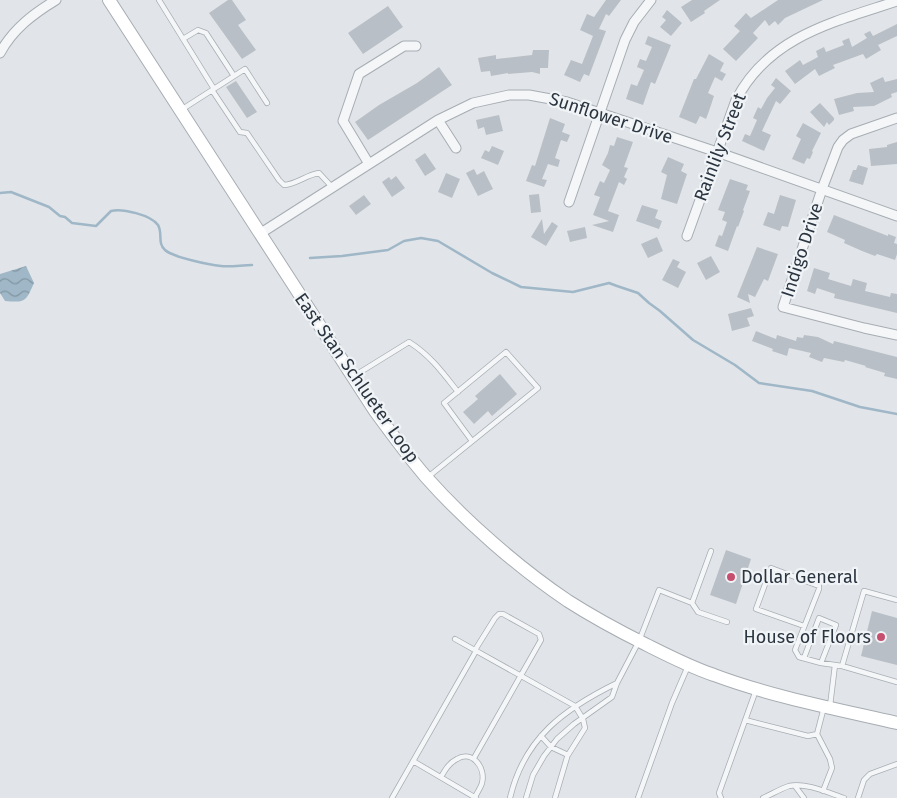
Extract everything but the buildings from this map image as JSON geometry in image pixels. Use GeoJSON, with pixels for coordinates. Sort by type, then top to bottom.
{"type":"FeatureCollection","features":[{"type":"Feature","properties":{"kind":"main road","name":"East Stan Schlueter Loop"},"geometry":{"type":"LineString","coordinates":[[109,0],[352,376],[402,447],[427,478],[456,509],[530,573],[568,601],[639,641],[713,675],[827,707],[897,723]]}},
{"type":"Feature","properties":{"kind":"street"},"geometry":{"type":"LineString","coordinates":[[0,54],[7,41],[17,29],[35,13],[56,0]]}},
{"type":"Feature","properties":{"kind":"street"},"geometry":{"type":"LineString","coordinates":[[569,202],[626,40],[634,22],[651,0]]}},
{"type":"Feature","properties":{"kind":"street","name":"Rainlily Street"},"geometry":{"type":"LineString","coordinates":[[687,236],[733,107],[742,88],[757,69],[781,48],[806,33],[897,1]]}},
{"type":"Feature","properties":{"kind":"street"},"geometry":{"type":"LineString","coordinates":[[369,164],[343,122],[356,78],[363,71],[404,46],[416,46]]}},
{"type":"Feature","properties":{"kind":"street","name":"Sunflower Drive"},"geometry":{"type":"LineString","coordinates":[[261,233],[438,120],[473,103],[509,95],[549,97],[717,152],[897,216]]}},
{"type":"Feature","properties":{"kind":"street","name":"Indigo Drive"},"geometry":{"type":"LineString","coordinates":[[897,118],[864,129],[843,140],[834,154],[783,307],[897,335]]}},
{"type":"Feature","properties":{"kind":"street"},"geometry":{"type":"LineString","coordinates":[[438,120],[456,148]]}},
{"type":"Feature","properties":{"kind":"lane"},"geometry":{"type":"LineString","coordinates":[[159,0],[240,132],[247,133],[278,180],[284,185],[293,184],[319,172],[332,187]]}},
{"type":"Feature","properties":{"kind":"lane"},"geometry":{"type":"LineString","coordinates":[[183,39],[195,31],[202,30],[206,33],[234,76]]}},
{"type":"Feature","properties":{"kind":"lane"},"geometry":{"type":"LineString","coordinates":[[180,111],[245,69],[267,103]]}},
{"type":"Feature","properties":{"kind":"lane"},"geometry":{"type":"LineString","coordinates":[[352,376],[409,342],[422,350],[432,360],[458,392]]}},
{"type":"Feature","properties":{"kind":"lane"},"geometry":{"type":"LineString","coordinates":[[427,478],[538,388],[506,352],[444,403],[472,441]]}},
{"type":"Feature","properties":{"kind":"lane"},"geometry":{"type":"LineString","coordinates":[[692,603],[711,551]]}},
{"type":"Feature","properties":{"kind":"lane"},"geometry":{"type":"LineString","coordinates":[[804,626],[756,609],[771,568],[819,586],[819,589],[804,626],[794,650],[799,657],[842,666],[897,682]]}},
{"type":"Feature","properties":{"kind":"lane"},"geometry":{"type":"LineString","coordinates":[[526,798],[534,775],[556,739],[612,698],[617,683],[639,641],[659,590],[692,603],[698,612],[727,622]]}},
{"type":"Feature","properties":{"kind":"lane"},"geometry":{"type":"LineString","coordinates":[[842,666],[864,591],[897,600]]}},
{"type":"Feature","properties":{"kind":"lane"},"geometry":{"type":"LineString","coordinates":[[392,798],[495,618],[499,614],[504,614],[539,634],[541,640],[474,758]]}},
{"type":"Feature","properties":{"kind":"lane"},"geometry":{"type":"LineString","coordinates":[[804,658],[819,618],[836,625],[821,663]]}},
{"type":"Feature","properties":{"kind":"lane"},"geometry":{"type":"LineString","coordinates":[[455,639],[575,706],[585,728],[568,754],[555,798]]}},
{"type":"Feature","properties":{"kind":"lane"},"geometry":{"type":"LineString","coordinates":[[638,798],[688,664]]}},
{"type":"Feature","properties":{"kind":"lane"},"geometry":{"type":"LineString","coordinates":[[823,790],[832,768],[830,759],[818,734],[827,707],[835,665]]}},
{"type":"Feature","properties":{"kind":"lane"},"geometry":{"type":"LineString","coordinates":[[510,798],[523,763],[549,726],[575,706],[617,683]]}},
{"type":"Feature","properties":{"kind":"lane"},"geometry":{"type":"LineString","coordinates":[[719,796],[757,688]]}},
{"type":"Feature","properties":{"kind":"lane"},"geometry":{"type":"LineString","coordinates":[[745,720],[808,736],[818,734]]}},
{"type":"Feature","properties":{"kind":"lane"},"geometry":{"type":"LineString","coordinates":[[541,736],[551,747],[568,754]]}},
{"type":"Feature","properties":{"kind":"lane"},"geometry":{"type":"LineString","coordinates":[[413,761],[476,798],[483,775],[480,766],[474,758],[466,756],[457,758],[441,777]]}},
{"type":"Feature","properties":{"kind":"lane"},"geometry":{"type":"LineString","coordinates":[[858,798],[864,780],[870,774],[897,764]]}},
{"type":"Feature","properties":{"kind":"lane"},"geometry":{"type":"LineString","coordinates":[[763,798],[789,786],[795,786],[823,790],[844,798]]}},
{"type":"Feature","properties":{"kind":"lane"},"geometry":{"type":"LineString","coordinates":[[795,786],[804,798]]}},
{"type":"Feature","properties":{"kind":"water"},"geometry":{"type":"Polygon","coordinates":[[[26,266],[34,283],[29,294],[21,301],[5,301],[0,293],[0,274],[26,266]]]}},
{"type":"Feature","properties":{"kind":"waterway"},"geometry":{"type":"LineString","coordinates":[[0,193],[11,192],[49,207],[72,223],[96,226],[111,211],[136,213],[149,218],[158,225],[161,244],[169,253],[216,265],[252,265]]}},
{"type":"Feature","properties":{"kind":"waterway"},"geometry":{"type":"LineString","coordinates":[[310,258],[388,250],[404,241],[421,238],[438,241],[492,273],[521,287],[573,292],[609,283],[638,293],[693,340],[735,365],[759,383],[812,391],[860,407],[897,414]]}},
{"type":"Feature","properties":{"kind":"place","name":"Dollar General"},"geometry":{"type":"Point","coordinates":[731,577]}},
{"type":"Feature","properties":{"kind":"place","name":"House of Floors"},"geometry":{"type":"Point","coordinates":[881,637]}}]}
